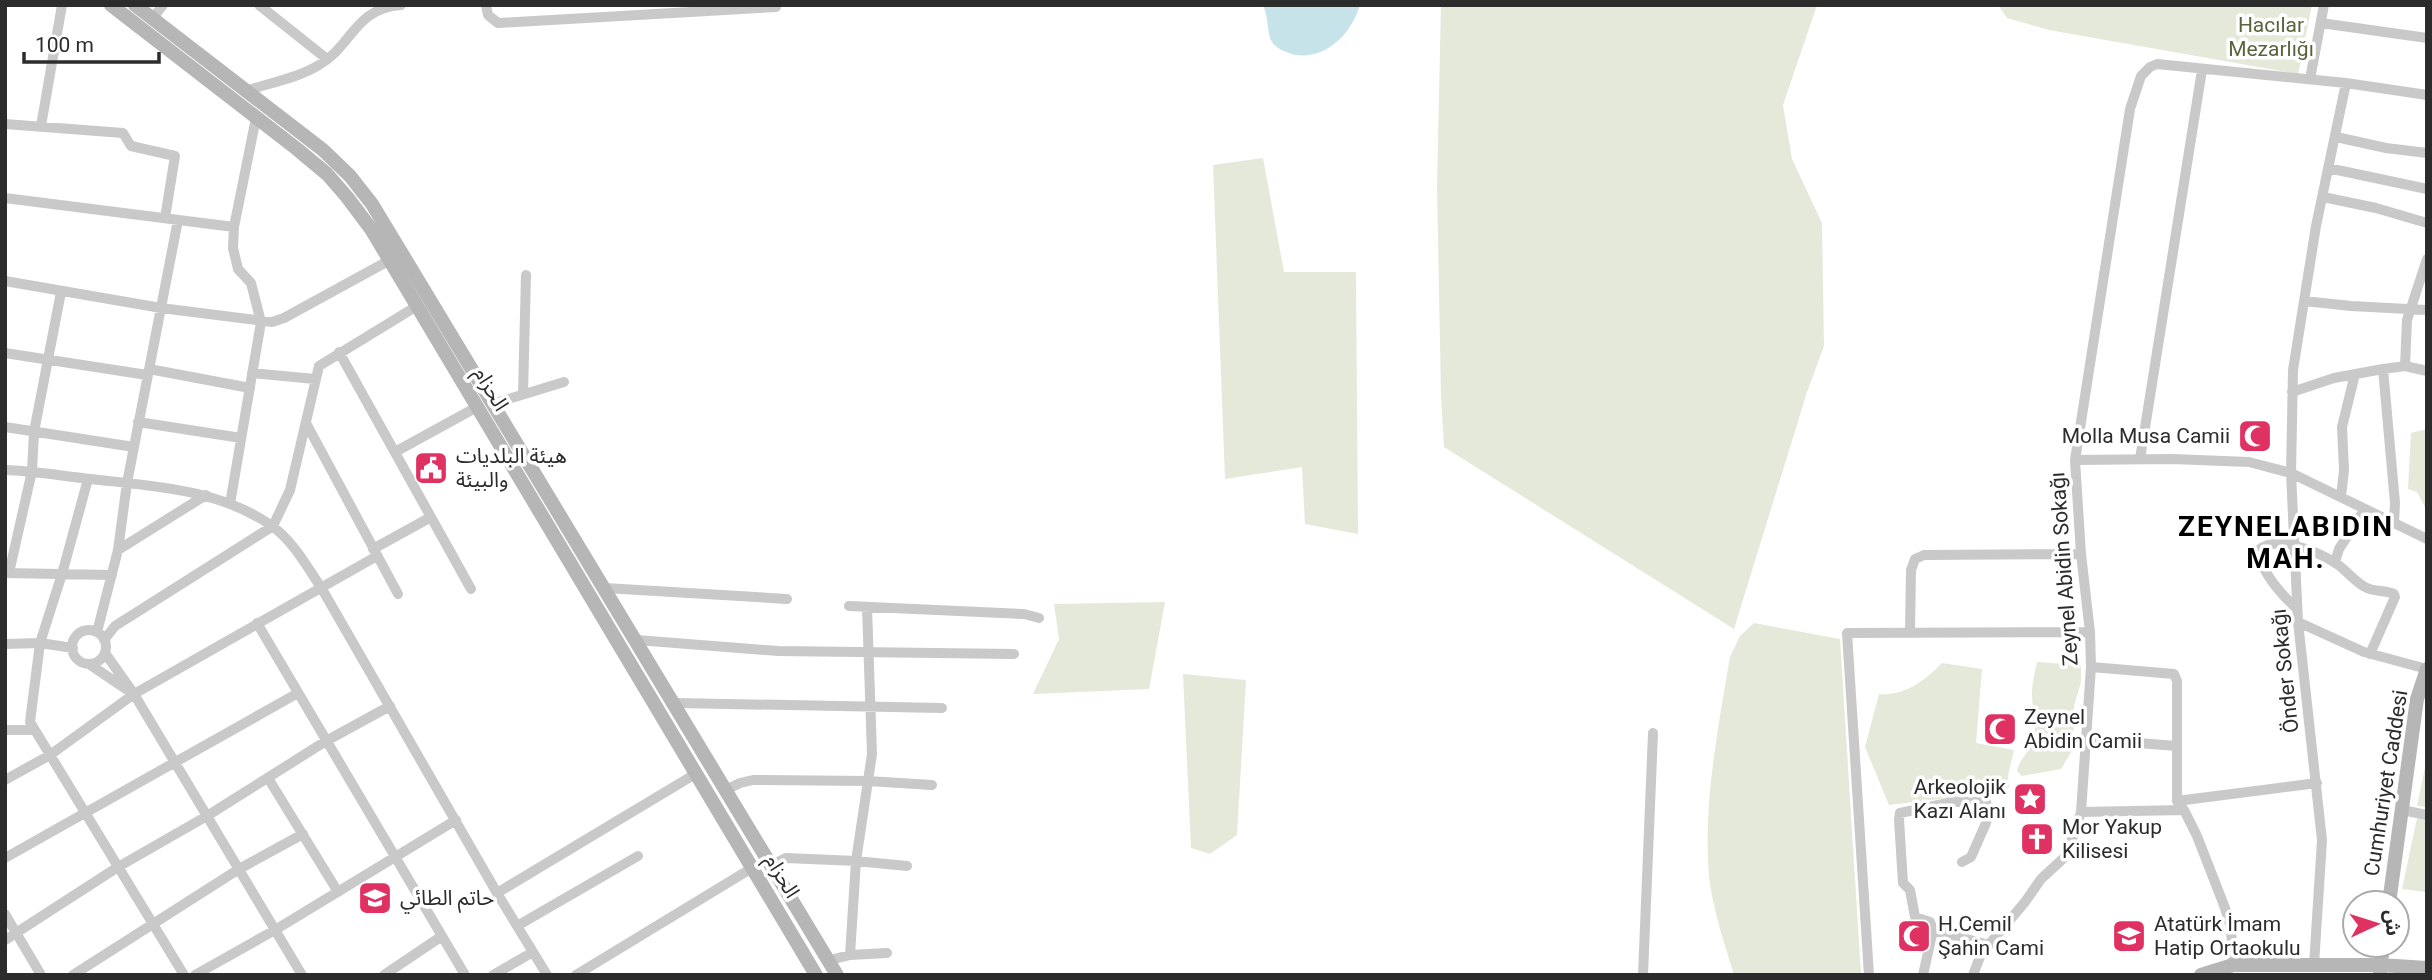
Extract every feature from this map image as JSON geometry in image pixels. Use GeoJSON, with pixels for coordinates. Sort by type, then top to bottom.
{"type":"FeatureCollection","features":[{"type":"Feature","properties":{"kind":"main road","name":"الحزام"},"geometry":{"type":"LineString","coordinates":[[111,5],[297,149],[336,184],[365,221],[817,975]]}},
{"type":"Feature","properties":{"kind":"main road","name":"الحزام"},"geometry":{"type":"LineString","coordinates":[[135,5],[323,150],[361,189],[402,250],[492,404],[676,703],[838,975]]}},
{"type":"Feature","properties":{"kind":"main road","name":"Cumhuriyet Caddesi"},"geometry":{"type":"LineString","coordinates":[[2391,889],[2427,669]]}},
{"type":"Feature","properties":{"kind":"main road"},"geometry":{"type":"LineString","coordinates":[[2209,973],[2237,968],[2427,968]]}},
{"type":"Feature","properties":{"kind":"street"},"geometry":{"type":"LineString","coordinates":[[41,126],[62,5]]}},
{"type":"Feature","properties":{"kind":"street"},"geometry":{"type":"LineString","coordinates":[[152,19],[163,5]]}},
{"type":"Feature","properties":{"kind":"street"},"geometry":{"type":"LineString","coordinates":[[259,5],[327,59]]}},
{"type":"Feature","properties":{"kind":"street"},"geometry":{"type":"LineString","coordinates":[[246,91],[310,69],[327,59],[370,8],[401,5]]}},
{"type":"Feature","properties":{"kind":"street"},"geometry":{"type":"LineString","coordinates":[[486,5],[488,15],[498,23],[636,10],[776,7]]}},
{"type":"Feature","properties":{"kind":"street"},"geometry":{"type":"LineString","coordinates":[[2311,79],[2324,5]]}},
{"type":"Feature","properties":{"kind":"street"},"geometry":{"type":"LineString","coordinates":[[2321,23],[2427,38]]}},
{"type":"Feature","properties":{"kind":"street","name":"Zeynel Abidin Sokağı"},"geometry":{"type":"LineString","coordinates":[[1973,975],[1981,954],[2041,879],[2067,855],[2081,812],[2091,667],[2075,460],[2134,93],[2141,76],[2157,64],[2202,70]]}},
{"type":"Feature","properties":{"kind":"street"},"geometry":{"type":"LineString","coordinates":[[2140,459],[2202,70],[2311,79],[2427,95]]}},
{"type":"Feature","properties":{"kind":"street","name":"Önder Sokağı"},"geometry":{"type":"LineString","coordinates":[[2323,968],[2322,840],[2297,609],[2291,473],[2292,392],[2304,301],[2346,83]]}},
{"type":"Feature","properties":{"kind":"street"},"geometry":{"type":"LineString","coordinates":[[230,504],[261,322],[251,282],[241,273],[235,260],[234,227],[256,118]]}},
{"type":"Feature","properties":{"kind":"street"},"geometry":{"type":"LineString","coordinates":[[5,124],[122,133],[131,146],[175,156],[165,218]]}},
{"type":"Feature","properties":{"kind":"street"},"geometry":{"type":"LineString","coordinates":[[2336,137],[2386,148],[2427,153]]}},
{"type":"Feature","properties":{"kind":"street"},"geometry":{"type":"LineString","coordinates":[[2328,168],[2427,189]]}},
{"type":"Feature","properties":{"kind":"street"},"geometry":{"type":"LineString","coordinates":[[2323,197],[2376,208],[2427,223]]}},
{"type":"Feature","properties":{"kind":"street"},"geometry":{"type":"LineString","coordinates":[[5,198],[234,227]]}},
{"type":"Feature","properties":{"kind":"street"},"geometry":{"type":"LineString","coordinates":[[178,220],[100,636],[105,653],[134,694],[300,974]]}},
{"type":"Feature","properties":{"kind":"street"},"geometry":{"type":"LineString","coordinates":[[2405,366],[2407,320],[2427,259]]}},
{"type":"Feature","properties":{"kind":"street"},"geometry":{"type":"LineString","coordinates":[[5,281],[161,308],[272,322],[390,260]]}},
{"type":"Feature","properties":{"kind":"street"},"geometry":{"type":"LineString","coordinates":[[523,394],[526,275]]}},
{"type":"Feature","properties":{"kind":"street"},"geometry":{"type":"LineString","coordinates":[[61,292],[34,432],[32,471],[7,573],[112,575]]}},
{"type":"Feature","properties":{"kind":"street"},"geometry":{"type":"LineString","coordinates":[[2304,301],[2427,310]]}},
{"type":"Feature","properties":{"kind":"street"},"geometry":{"type":"LineString","coordinates":[[100,636],[273,526],[290,490],[319,366],[418,306]]}},
{"type":"Feature","properties":{"kind":"street"},"geometry":{"type":"LineString","coordinates":[[339,352],[471,589]]}},
{"type":"Feature","properties":{"kind":"street"},"geometry":{"type":"LineString","coordinates":[[5,353],[250,388]]}},
{"type":"Feature","properties":{"kind":"street"},"geometry":{"type":"LineString","coordinates":[[2292,392],[2334,378],[2383,369],[2405,366],[2427,371]]}},
{"type":"Feature","properties":{"kind":"street"},"geometry":{"type":"LineString","coordinates":[[2383,369],[2395,503],[2394,523]]}},
{"type":"Feature","properties":{"kind":"street"},"geometry":{"type":"LineString","coordinates":[[253,373],[315,379]]}},
{"type":"Feature","properties":{"kind":"street"},"geometry":{"type":"LineString","coordinates":[[2341,497],[2344,470],[2342,427],[2355,374]]}},
{"type":"Feature","properties":{"kind":"street"},"geometry":{"type":"LineString","coordinates":[[492,404],[564,382]]}},
{"type":"Feature","properties":{"kind":"street"},"geometry":{"type":"LineString","coordinates":[[395,452],[477,407]]}},
{"type":"Feature","properties":{"kind":"street"},"geometry":{"type":"LineString","coordinates":[[138,422],[242,438]]}},
{"type":"Feature","properties":{"kind":"street"},"geometry":{"type":"LineString","coordinates":[[306,423],[398,594]]}},
{"type":"Feature","properties":{"kind":"street"},"geometry":{"type":"LineString","coordinates":[[5,427],[134,447]]}},
{"type":"Feature","properties":{"kind":"street"},"geometry":{"type":"LineString","coordinates":[[2075,460],[2249,462],[2291,473],[2427,539]]}},
{"type":"Feature","properties":{"kind":"street"},"geometry":{"type":"LineString","coordinates":[[5,470],[32,471],[206,495],[273,526],[298,553],[322,589],[547,975]]}},
{"type":"Feature","properties":{"kind":"street"},"geometry":{"type":"LineString","coordinates":[[88,479],[40,643],[30,722],[184,975]]}},
{"type":"Feature","properties":{"kind":"street"},"geometry":{"type":"LineString","coordinates":[[118,550],[206,495]]}},
{"type":"Feature","properties":{"kind":"street"},"geometry":{"type":"LineString","coordinates":[[2335,562],[2339,549],[2365,509]]}},
{"type":"Feature","properties":{"kind":"street"},"geometry":{"type":"LineString","coordinates":[[5,780],[50,755],[134,694],[322,589],[431,517]]}},
{"type":"Feature","properties":{"kind":"street"},"geometry":{"type":"LineString","coordinates":[[2297,609],[2279,592],[2259,554],[2259,550],[2264,546],[2294,544],[2335,562],[2368,588],[2394,594],[2370,654]]}},
{"type":"Feature","properties":{"kind":"street"},"geometry":{"type":"LineString","coordinates":[[1910,631],[1911,570],[1915,559],[1924,555],[2081,554]]}},
{"type":"Feature","properties":{"kind":"street"},"geometry":{"type":"LineString","coordinates":[[605,588],[787,599]]}},
{"type":"Feature","properties":{"kind":"street"},"geometry":{"type":"LineString","coordinates":[[849,606],[1024,614],[1039,618]]}},
{"type":"Feature","properties":{"kind":"street"},"geometry":{"type":"LineString","coordinates":[[850,955],[856,861],[872,754],[867,607]]}},
{"type":"Feature","properties":{"kind":"street"},"geometry":{"type":"LineString","coordinates":[[2298,622],[2370,654],[2427,669]]}},
{"type":"Feature","properties":{"kind":"street"},"geometry":{"type":"LineString","coordinates":[[257,623],[465,975]]}},
{"type":"Feature","properties":{"kind":"street"},"geometry":{"type":"LineString","coordinates":[[100,636],[87,631],[78,635],[73,648],[76,657],[134,694]]}},
{"type":"Feature","properties":{"kind":"street"},"geometry":{"type":"LineString","coordinates":[[1869,975],[1847,633],[2090,632]]}},
{"type":"Feature","properties":{"kind":"street"},"geometry":{"type":"LineString","coordinates":[[637,640],[778,651],[1014,654]]}},
{"type":"Feature","properties":{"kind":"street"},"geometry":{"type":"LineString","coordinates":[[5,643],[40,643],[73,648]]}},
{"type":"Feature","properties":{"kind":"street"},"geometry":{"type":"LineString","coordinates":[[89,664],[99,661],[105,653]]}},
{"type":"Feature","properties":{"kind":"street"},"geometry":{"type":"LineString","coordinates":[[2091,667],[2174,674],[2177,681],[2181,806],[2225,908],[2237,968]]}},
{"type":"Feature","properties":{"kind":"street"},"geometry":{"type":"LineString","coordinates":[[5,858],[298,693]]}},
{"type":"Feature","properties":{"kind":"street"},"geometry":{"type":"LineString","coordinates":[[676,703],[942,708]]}},
{"type":"Feature","properties":{"kind":"street"},"geometry":{"type":"LineString","coordinates":[[5,940],[118,867],[390,706]]}},
{"type":"Feature","properties":{"kind":"street"},"geometry":{"type":"LineString","coordinates":[[5,730],[34,730]]}},
{"type":"Feature","properties":{"kind":"street"},"geometry":{"type":"LineString","coordinates":[[1643,975],[1653,733]]}},
{"type":"Feature","properties":{"kind":"street"},"geometry":{"type":"LineString","coordinates":[[2086,738],[2177,746]]}},
{"type":"Feature","properties":{"kind":"street"},"geometry":{"type":"LineString","coordinates":[[497,893],[697,773]]}},
{"type":"Feature","properties":{"kind":"street"},"geometry":{"type":"LineString","coordinates":[[268,778],[338,892]]}},
{"type":"Feature","properties":{"kind":"street"},"geometry":{"type":"LineString","coordinates":[[726,790],[753,780],[868,781],[932,785]]}},
{"type":"Feature","properties":{"kind":"street"},"geometry":{"type":"LineString","coordinates":[[2081,812],[2181,806],[2317,783]]}},
{"type":"Feature","properties":{"kind":"street"},"geometry":{"type":"LineString","coordinates":[[1923,975],[1933,930],[1930,922],[1914,917],[1910,890],[1903,883],[1900,813],[1953,802],[1986,802],[1989,813],[1986,823],[1971,857],[1962,862]]}},
{"type":"Feature","properties":{"kind":"street"},"geometry":{"type":"LineString","coordinates":[[2402,810],[2427,815]]}},
{"type":"Feature","properties":{"kind":"street"},"geometry":{"type":"LineString","coordinates":[[195,975],[275,930],[456,820]]}},
{"type":"Feature","properties":{"kind":"street"},"geometry":{"type":"LineString","coordinates":[[73,975],[239,869],[303,834]]}},
{"type":"Feature","properties":{"kind":"street"},"geometry":{"type":"LineString","coordinates":[[517,926],[638,856]]}},
{"type":"Feature","properties":{"kind":"street"},"geometry":{"type":"LineString","coordinates":[[772,865],[786,858],[907,866]]}},
{"type":"Feature","properties":{"kind":"street"},"geometry":{"type":"LineString","coordinates":[[576,975],[752,868]]}},
{"type":"Feature","properties":{"kind":"street"},"geometry":{"type":"LineString","coordinates":[[5,914],[41,975]]}},
{"type":"Feature","properties":{"kind":"street"},"geometry":{"type":"LineString","coordinates":[[1933,930],[1989,945]]}},
{"type":"Feature","properties":{"kind":"street"},"geometry":{"type":"LineString","coordinates":[[387,974],[443,936]]}},
{"type":"Feature","properties":{"kind":"street"},"geometry":{"type":"LineString","coordinates":[[493,975],[533,952]]}},
{"type":"Feature","properties":{"kind":"street"},"geometry":{"type":"LineString","coordinates":[[831,960],[850,955],[887,953]]}},
{"type":"Feature","properties":{"kind":"green space"},"geometry":{"type":"Polygon","coordinates":[[[1441,5],[1817,5],[1783,105],[1792,159],[1822,223],[1824,346],[1807,392],[1734,629],[1444,447],[1437,187],[1441,5]]]}},
{"type":"Feature","properties":{"kind":"green space","name":"Hacılar Mezarlığı"},"geometry":{"type":"Polygon","coordinates":[[[1998,5],[2312,5],[2298,74],[2049,30],[2007,18],[1998,5]]]}},
{"type":"Feature","properties":{"kind":"green space"},"geometry":{"type":"Polygon","coordinates":[[[1263,158],[1284,272],[1356,272],[1358,534],[1305,524],[1302,467],[1225,479],[1213,165],[1263,158]]]}},
{"type":"Feature","properties":{"kind":"green space"},"geometry":{"type":"Polygon","coordinates":[[[2427,429],[2427,511],[2417,492],[2408,489],[2411,433],[2427,429]]]}},
{"type":"Feature","properties":{"kind":"green space"},"geometry":{"type":"Polygon","coordinates":[[[1165,602],[1149,689],[1033,694],[1059,639],[1054,604],[1165,602]]]}},
{"type":"Feature","properties":{"kind":"green space"},"geometry":{"type":"Polygon","coordinates":[[[1754,623],[1840,639],[1861,975],[1734,975],[1725,947],[1709,875],[1711,784],[1730,657],[1740,636],[1754,623]]]}},
{"type":"Feature","properties":{"kind":"green space"},"geometry":{"type":"Polygon","coordinates":[[[2037,662],[2081,665],[2081,682],[2074,706],[2073,749],[2061,769],[2022,776],[2017,771],[2034,737],[2032,690],[2037,662]]]}},
{"type":"Feature","properties":{"kind":"green space"},"geometry":{"type":"Polygon","coordinates":[[[1942,663],[1982,669],[1976,743],[2014,750],[2008,776],[2009,787],[1996,792],[1889,805],[1865,747],[1879,694],[1906,690],[1942,663]]]}},
{"type":"Feature","properties":{"kind":"green space"},"geometry":{"type":"Polygon","coordinates":[[[1183,674],[1246,680],[1237,835],[1210,854],[1191,848],[1183,674]]]}},
{"type":"Feature","properties":{"kind":"green space"},"geometry":{"type":"Polygon","coordinates":[[[2427,758],[2427,807],[2417,806],[2427,758]]]}},
{"type":"Feature","properties":{"kind":"green space"},"geometry":{"type":"Polygon","coordinates":[[[2417,818],[2427,820],[2427,892],[2402,889],[2417,818]]]}},
{"type":"Feature","properties":{"kind":"water"},"geometry":{"type":"Polygon","coordinates":[[[1263,5],[1360,5],[1351,26],[1328,49],[1296,55],[1279,49],[1270,39],[1263,5]]]}},
{"type":"Feature","properties":{"kind":"place","name":"Molla Musa Camii"},"geometry":{"type":"Point","coordinates":[2255,436]}},
{"type":"Feature","properties":{"kind":"place","name":"هيئة البلديات والبيئة"},"geometry":{"type":"Point","coordinates":[431,468]}},
{"type":"Feature","properties":{"kind":"place","name":"Zeynel Abidin Camii"},"geometry":{"type":"Point","coordinates":[2000,729]}},
{"type":"Feature","properties":{"kind":"place","name":"Arkeolojik Kazı Alanı"},"geometry":{"type":"Point","coordinates":[2030,799]}},
{"type":"Feature","properties":{"kind":"place","name":"Mor Yakup Kilisesi"},"geometry":{"type":"Point","coordinates":[2037,839]}},
{"type":"Feature","properties":{"kind":"place","name":"حاتم الطائي"},"geometry":{"type":"Point","coordinates":[375,898]}},
{"type":"Feature","properties":{"kind":"place","name":"H.Cemil Şahin Cami"},"geometry":{"type":"Point","coordinates":[1914,936]}},
{"type":"Feature","properties":{"kind":"place","name":"Atatürk İmam Hatip Ortaokulu"},"geometry":{"type":"Point","coordinates":[2129,936]}},
{"type":"Feature","properties":{"kind":"district","name":"ZEYNELABIDIN MAH."},"geometry":{"type":"Point","coordinates":[2286,542]}}]}
